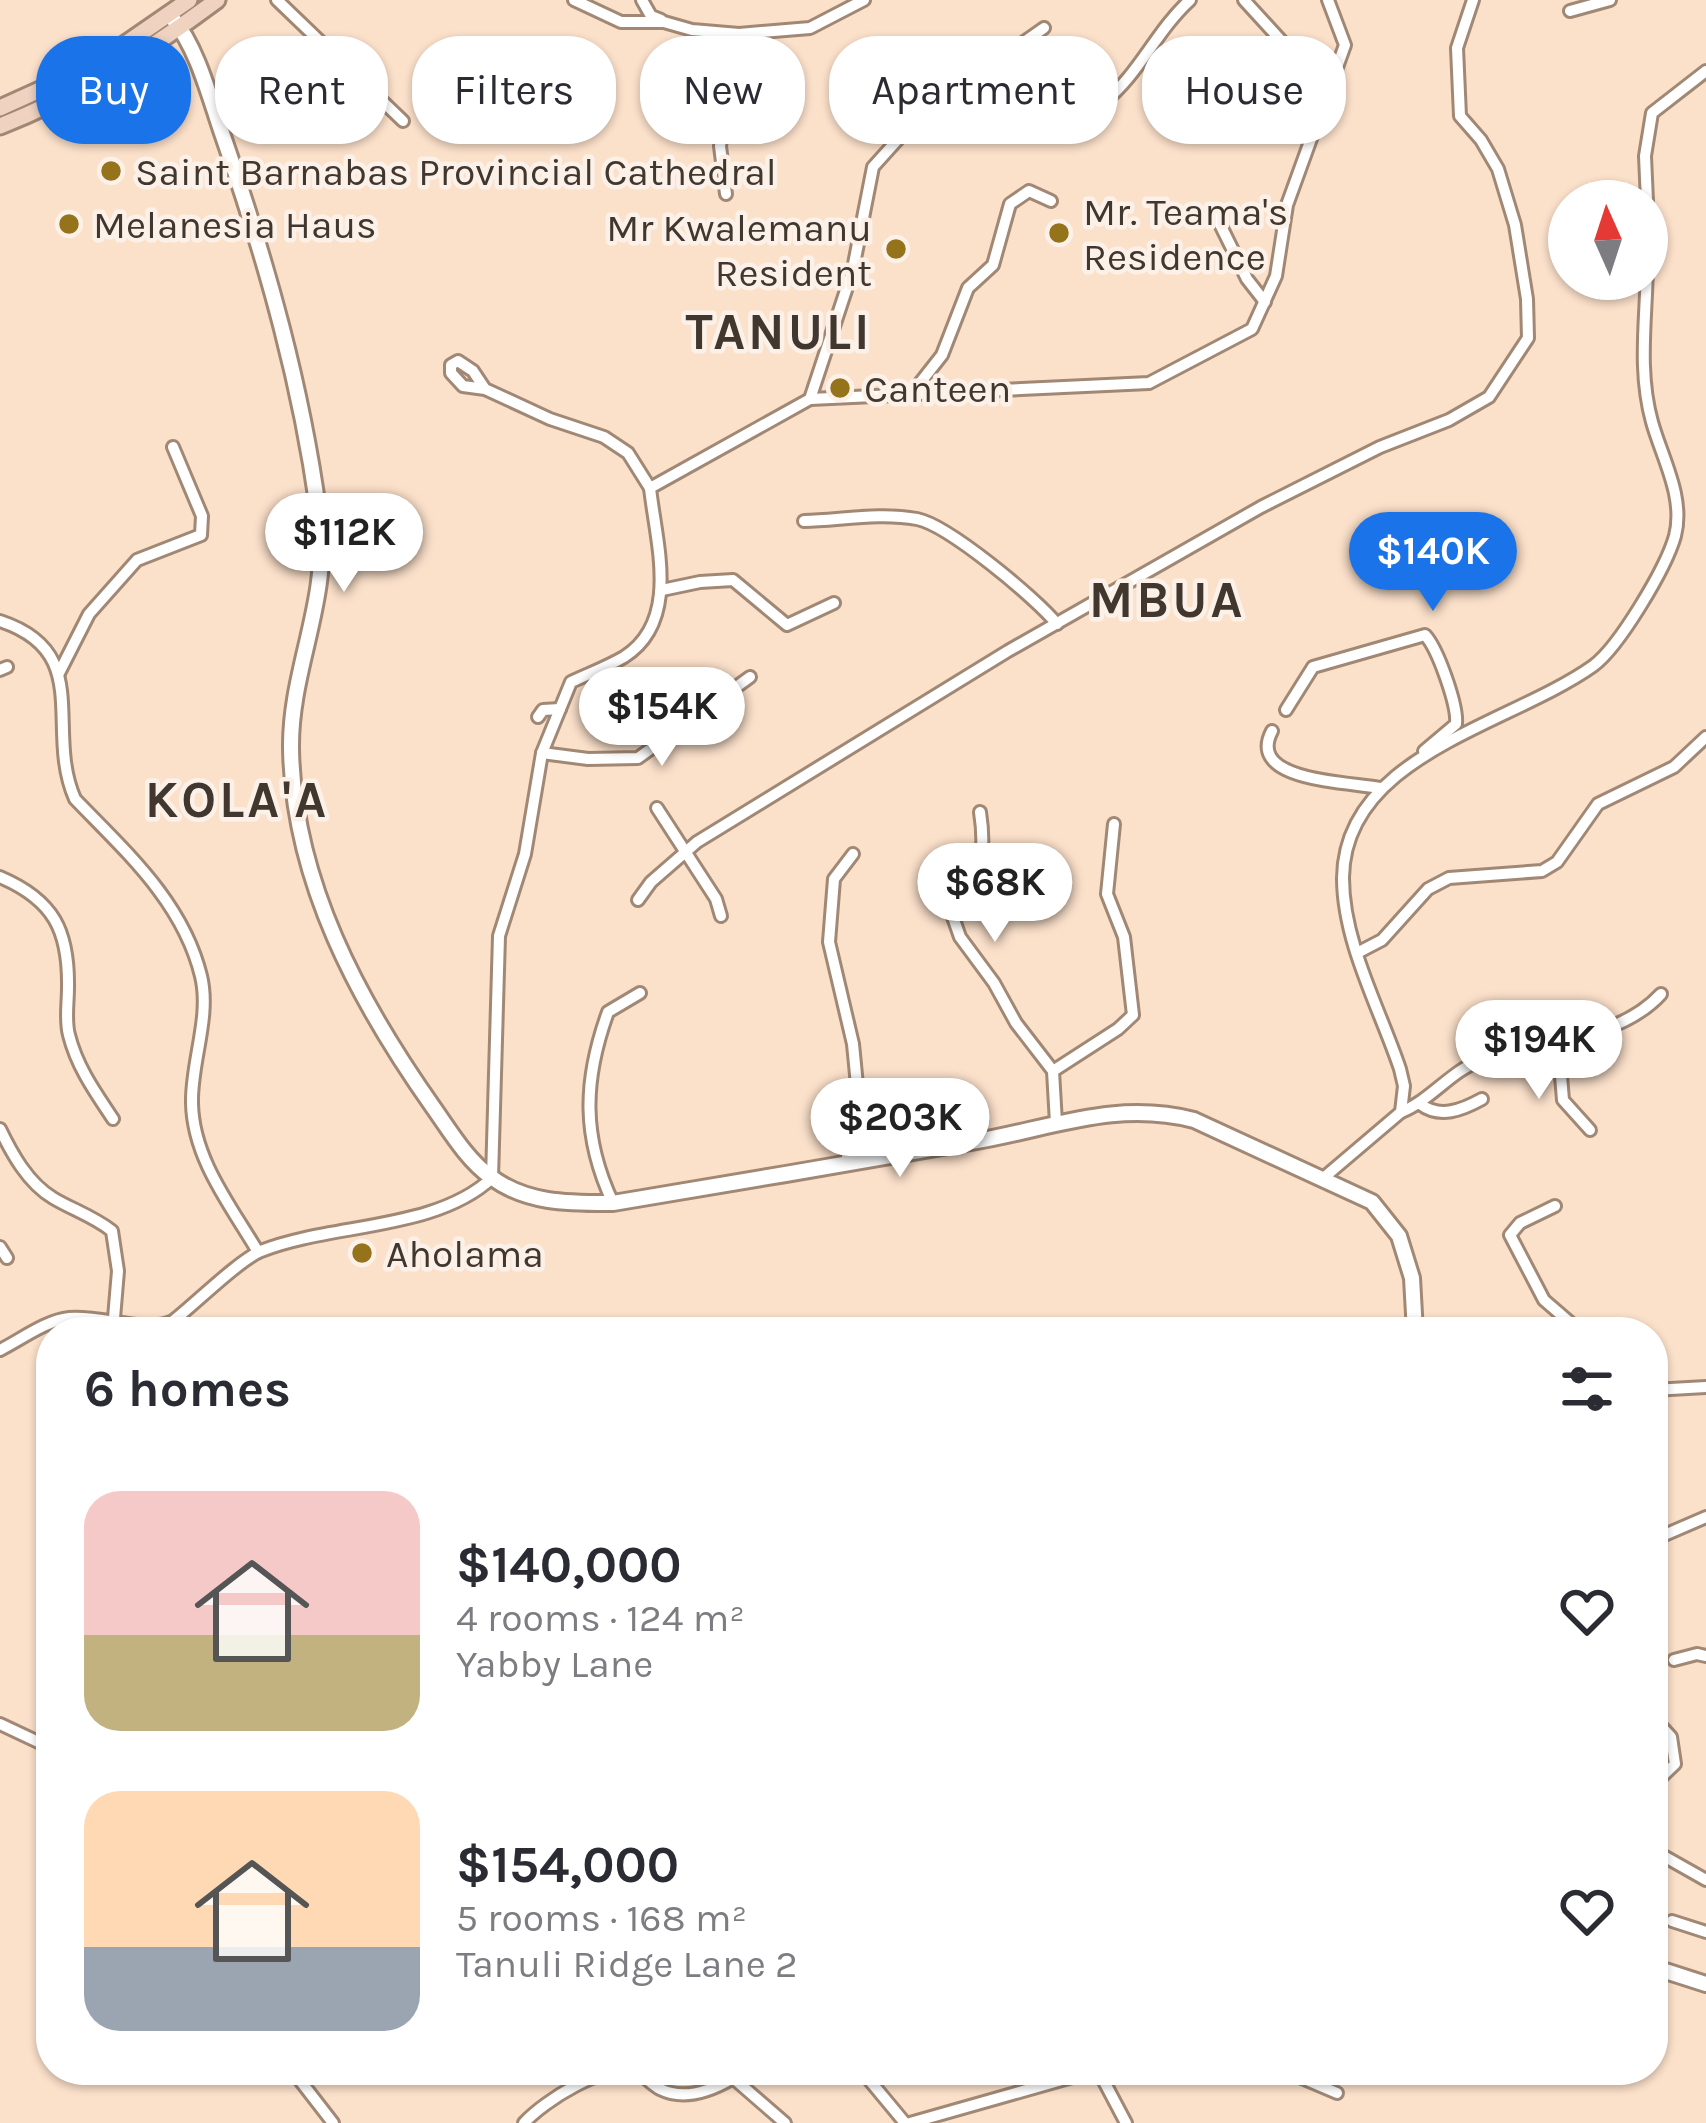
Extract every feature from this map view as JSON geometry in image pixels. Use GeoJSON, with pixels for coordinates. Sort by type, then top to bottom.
{"type":"FeatureCollection","features":[{"type":"Feature","properties":{"kind":"main road"},"geometry":{"type":"LineString","coordinates":[[0,126],[92,83],[175,21],[189,0]]}},
{"type":"Feature","properties":{"kind":"main road"},"geometry":{"type":"LineString","coordinates":[[0,108],[217,0]]}},
{"type":"Feature","properties":{"kind":"street"},"geometry":{"type":"LineString","coordinates":[[277,0],[403,121]]}},
{"type":"Feature","properties":{"kind":"street"},"geometry":{"type":"LineString","coordinates":[[574,0],[621,22],[664,22]]}},
{"type":"Feature","properties":{"kind":"street"},"geometry":{"type":"LineString","coordinates":[[642,0],[651,16],[664,22],[739,34],[810,28],[860,1]]}},
{"type":"Feature","properties":{"kind":"street"},"geometry":{"type":"LineString","coordinates":[[1118,90],[1170,19],[1190,0]]}},
{"type":"Feature","properties":{"kind":"street"},"geometry":{"type":"LineString","coordinates":[[1244,0],[1277,36]]}},
{"type":"Feature","properties":{"kind":"street"},"geometry":{"type":"LineString","coordinates":[[650,488],[810,399],[1150,382],[1252,329],[1283,248],[1287,205],[1345,45],[1328,0]]}},
{"type":"Feature","properties":{"kind":"street"},"geometry":{"type":"LineString","coordinates":[[638,900],[687,850],[1058,624],[1261,507],[1489,398],[1528,338],[1527,298],[1515,225],[1498,169],[1460,116],[1457,48],[1473,0]]}},
{"type":"Feature","properties":{"kind":"street"},"geometry":{"type":"LineString","coordinates":[[1570,11],[1610,0]]}},
{"type":"Feature","properties":{"kind":"street"},"geometry":{"type":"LineString","coordinates":[[175,21],[220,126],[282,318],[320,528],[319,602],[293,701],[291,749],[296,812],[314,884],[348,969],[395,1053],[459,1143],[492,1178],[550,1204],[613,1203],[1009,1136],[1116,1113],[1166,1113],[1194,1120],[1372,1202],[1399,1236],[1412,1278],[1414,1317]]}},
{"type":"Feature","properties":{"kind":"street"},"geometry":{"type":"LineString","coordinates":[[810,399],[853,269],[873,166],[919,116],[1044,28]]}},
{"type":"Feature","properties":{"kind":"street"},"geometry":{"type":"LineString","coordinates":[[726,194],[720,146],[746,69],[739,34]]}},
{"type":"Feature","properties":{"kind":"street"},"geometry":{"type":"LineString","coordinates":[[1646,180],[1652,113],[1706,71]]}},
{"type":"Feature","properties":{"kind":"street"},"geometry":{"type":"LineString","coordinates":[[909,397],[948,344],[968,288],[993,266],[1010,204],[1029,190],[1051,201]]}},
{"type":"Feature","properties":{"kind":"street"},"geometry":{"type":"LineString","coordinates":[[1216,216],[1247,279],[1265,302]]}},
{"type":"Feature","properties":{"kind":"street"},"geometry":{"type":"LineString","coordinates":[[1412,761],[1592,667],[1612,649],[1647,593],[1675,536],[1677,502],[1642,382],[1645,300]]}},
{"type":"Feature","properties":{"kind":"street"},"geometry":{"type":"LineString","coordinates":[[179,1317],[258,1252],[472,1197],[492,1178],[499,936],[525,854],[542,753],[571,682],[628,655],[652,626],[662,590],[650,488],[628,453],[604,437],[485,389]]}},
{"type":"Feature","properties":{"kind":"street"},"geometry":{"type":"LineString","coordinates":[[59,673],[89,614],[137,560],[201,535],[202,516],[173,447]]}},
{"type":"Feature","properties":{"kind":"street"},"geometry":{"type":"LineString","coordinates":[[805,521],[886,516],[935,524],[1036,598],[1058,624]]}},
{"type":"Feature","properties":{"kind":"street"},"geometry":{"type":"LineString","coordinates":[[662,590],[734,580],[788,625],[834,603]]}},
{"type":"Feature","properties":{"kind":"street"},"geometry":{"type":"LineString","coordinates":[[0,621],[46,644],[59,673],[68,782],[75,800],[160,889],[184,930],[202,979],[192,1103],[197,1138],[207,1167],[258,1252]]}},
{"type":"Feature","properties":{"kind":"street"},"geometry":{"type":"LineString","coordinates":[[1286,710],[1313,667],[1425,635],[1433,644],[1457,708],[1456,724],[1380,788],[1358,823],[1345,859],[1346,904],[1400,1070],[1404,1086],[1401,1112]]}},
{"type":"Feature","properties":{"kind":"street"},"geometry":{"type":"LineString","coordinates":[[542,753],[638,758],[750,676]]}},
{"type":"Feature","properties":{"kind":"street"},"geometry":{"type":"LineString","coordinates":[[538,717],[543,710],[560,709]]}},
{"type":"Feature","properties":{"kind":"street"},"geometry":{"type":"LineString","coordinates":[[1272,730],[1266,742],[1268,756],[1281,767],[1299,776],[1380,788]]}},
{"type":"Feature","properties":{"kind":"street"},"geometry":{"type":"LineString","coordinates":[[1359,952],[1382,940],[1428,889],[1450,878],[1542,871],[1557,862],[1598,804],[1674,767],[1706,737]]}},
{"type":"Feature","properties":{"kind":"street"},"geometry":{"type":"LineString","coordinates":[[657,808],[687,850],[721,916]]}},
{"type":"Feature","properties":{"kind":"street"},"geometry":{"type":"LineString","coordinates":[[980,812],[984,831],[978,879],[966,904],[952,917],[1016,1023],[1053,1071],[1056,1123]]}},
{"type":"Feature","properties":{"kind":"street"},"geometry":{"type":"LineString","coordinates":[[1053,1071],[1132,1015],[1124,937],[1107,893],[1114,824]]}},
{"type":"Feature","properties":{"kind":"street"},"geometry":{"type":"LineString","coordinates":[[846,1165],[857,1085],[853,1044],[830,942],[834,879],[853,854]]}},
{"type":"Feature","properties":{"kind":"street"},"geometry":{"type":"LineString","coordinates":[[0,877],[25,887],[56,920],[69,951],[68,1031],[81,1071],[113,1119]]}},
{"type":"Feature","properties":{"kind":"street"},"geometry":{"type":"LineString","coordinates":[[613,1203],[596,1166],[588,1123],[589,1090],[608,1012],[640,993]]}},
{"type":"Feature","properties":{"kind":"street"},"geometry":{"type":"LineString","coordinates":[[1320,1180],[1401,1112],[1420,1105],[1473,1064],[1609,1027],[1652,1004],[1661,994]]}},
{"type":"Feature","properties":{"kind":"street"},"geometry":{"type":"LineString","coordinates":[[1558,1040],[1563,1100],[1590,1130]]}},
{"type":"Feature","properties":{"kind":"street"},"geometry":{"type":"LineString","coordinates":[[1420,1105],[1446,1112],[1483,1100]]}},
{"type":"Feature","properties":{"kind":"street"},"geometry":{"type":"LineString","coordinates":[[0,1129],[52,1198],[96,1218],[112,1231],[118,1271],[114,1317]]}},
{"type":"Feature","properties":{"kind":"street"},"geometry":{"type":"LineString","coordinates":[[1556,1206],[1520,1223],[1510,1235],[1544,1300],[1564,1317]]}},
{"type":"Feature","properties":{"kind":"street"},"geometry":{"type":"LineString","coordinates":[[0,1350],[36,1332]]}},
{"type":"Feature","properties":{"kind":"street"},"geometry":{"type":"LineString","coordinates":[[1668,1389],[1706,1387]]}},
{"type":"Feature","properties":{"kind":"street"},"geometry":{"type":"LineString","coordinates":[[1668,1533],[1706,1516]]}},
{"type":"Feature","properties":{"kind":"street"},"geometry":{"type":"LineString","coordinates":[[1674,1660],[1706,1656]]}},
{"type":"Feature","properties":{"kind":"street"},"geometry":{"type":"LineString","coordinates":[[0,1724],[36,1741]]}},
{"type":"Feature","properties":{"kind":"street"},"geometry":{"type":"LineString","coordinates":[[1668,1734],[1675,1764],[1668,1771]]}},
{"type":"Feature","properties":{"kind":"street"},"geometry":{"type":"LineString","coordinates":[[1668,1858],[1706,1880]]}},
{"type":"Feature","properties":{"kind":"street"},"geometry":{"type":"LineString","coordinates":[[1672,1921],[1706,1932]]}},
{"type":"Feature","properties":{"kind":"street"},"geometry":{"type":"LineString","coordinates":[[1668,1972],[1706,1984]]}},
{"type":"Feature","properties":{"kind":"street"},"geometry":{"type":"LineString","coordinates":[[304,2085],[333,2123]]}},
{"type":"Feature","properties":{"kind":"street"},"geometry":{"type":"LineString","coordinates":[[524,2123],[560,2093],[580,2085]]}},
{"type":"Feature","properties":{"kind":"street"},"geometry":{"type":"LineString","coordinates":[[654,2085],[687,2095],[720,2085]]}},
{"type":"Feature","properties":{"kind":"street"},"geometry":{"type":"LineString","coordinates":[[742,2085],[785,2123]]}},
{"type":"Feature","properties":{"kind":"street"},"geometry":{"type":"LineString","coordinates":[[874,2085],[908,2123],[1044,2085]]}},
{"type":"Feature","properties":{"kind":"street"},"geometry":{"type":"LineString","coordinates":[[1106,2085],[1126,2123]]}},
{"type":"Feature","properties":{"kind":"street"},"geometry":{"type":"LineString","coordinates":[[1318,2085],[1337,2093]]}},
{"type":"Feature","properties":{"kind":"place","name":"Saint Barnabas Provincial Cathedral"},"geometry":{"type":"Point","coordinates":[111,171]}},
{"type":"Feature","properties":{"kind":"place","name":"Melanesia Haus"},"geometry":{"type":"Point","coordinates":[69,224]}},
{"type":"Feature","properties":{"kind":"place","name":"Mr. Teama's Residence"},"geometry":{"type":"Point","coordinates":[1059,233]}},
{"type":"Feature","properties":{"kind":"place","name":"Mr Kwalemanu Resident"},"geometry":{"type":"Point","coordinates":[896,249]}},
{"type":"Feature","properties":{"kind":"place","name":"Canteen"},"geometry":{"type":"Point","coordinates":[840,388]}},
{"type":"Feature","properties":{"kind":"place","name":"Aholama"},"geometry":{"type":"Point","coordinates":[362,1253]}},
{"type":"Feature","properties":{"kind":"district","name":"TANULI"},"geometry":{"type":"Point","coordinates":[779,331]}},
{"type":"Feature","properties":{"kind":"district","name":"MBUA"},"geometry":{"type":"Point","coordinates":[1167,599]}},
{"type":"Feature","properties":{"kind":"district","name":"KOLA'A"},"geometry":{"type":"Point","coordinates":[237,799]}}]}
